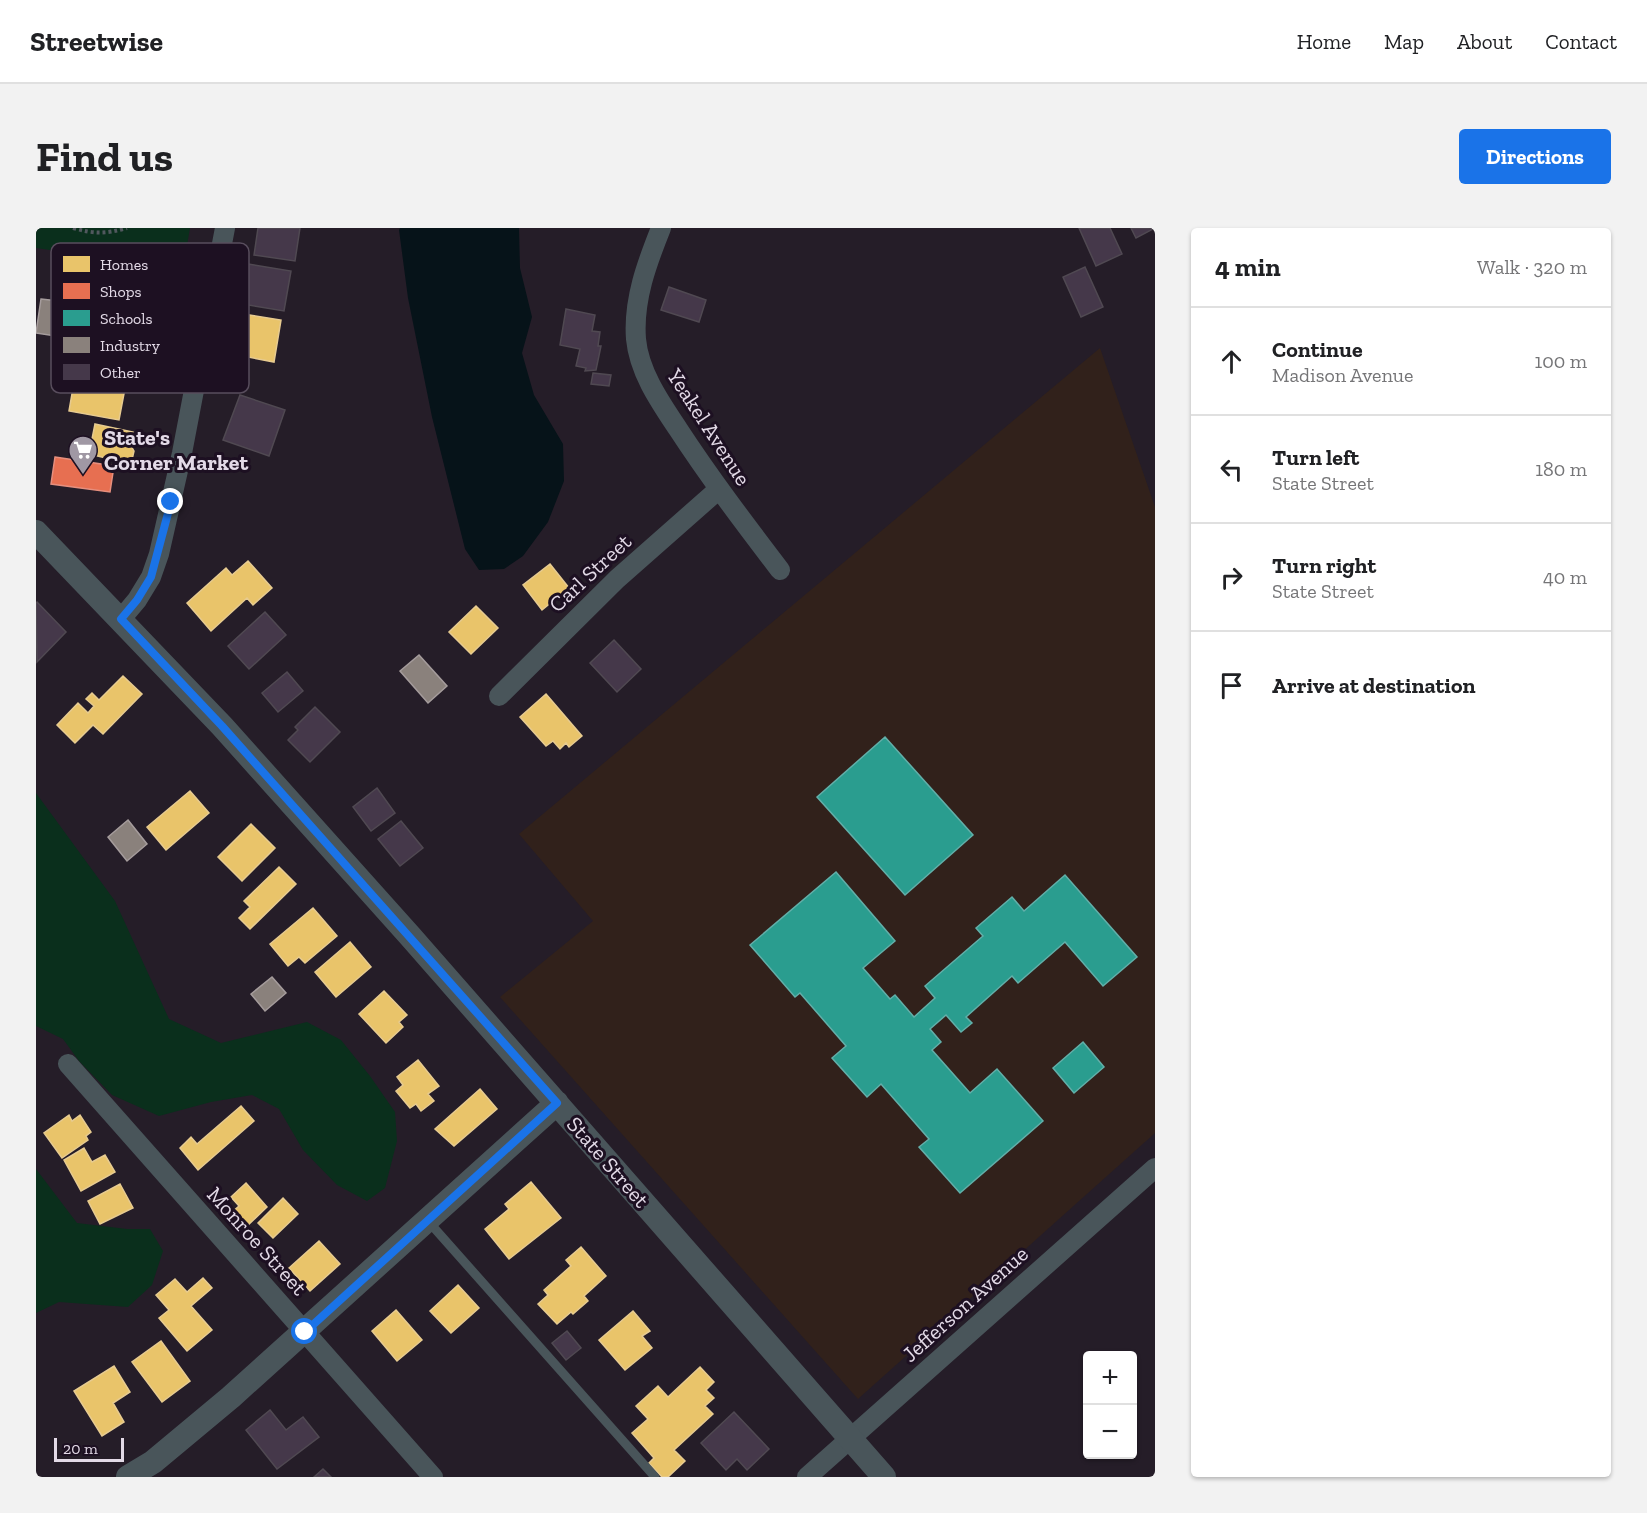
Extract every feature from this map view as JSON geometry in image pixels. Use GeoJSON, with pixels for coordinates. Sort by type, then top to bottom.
{"type":"FeatureCollection","features":[{"type":"Feature","properties":{"kind":"street"},"geometry":{"type":"LineString","coordinates":[[222,243],[225,228]]}},
{"type":"Feature","properties":{"kind":"street","name":"Yeakel Avenue"},"geometry":{"type":"LineString","coordinates":[[661,228],[640,285],[636,339],[641,364],[660,401],[718,489],[780,570]]}},
{"type":"Feature","properties":{"kind":"street"},"geometry":{"type":"LineString","coordinates":[[121,619],[137,600],[151,577],[159,554],[193,393]]}},
{"type":"Feature","properties":{"kind":"street","name":"Carl Street"},"geometry":{"type":"LineString","coordinates":[[499,696],[617,579],[718,489]]}},
{"type":"Feature","properties":{"kind":"street","name":"State Street"},"geometry":{"type":"LineString","coordinates":[[36,532],[222,726],[557,1103],[884,1477]]}},
{"type":"Feature","properties":{"kind":"street","name":"Monroe Street"},"geometry":{"type":"LineString","coordinates":[[68,1064],[433,1477]]}},
{"type":"Feature","properties":{"kind":"street"},"geometry":{"type":"LineString","coordinates":[[128,1477],[153,1462],[231,1397],[557,1103]]}},
{"type":"Feature","properties":{"kind":"street","name":"Jefferson Avenue"},"geometry":{"type":"LineString","coordinates":[[813,1475],[850,1438],[1155,1168]]}},
{"type":"Feature","properties":{"kind":"lane"},"geometry":{"type":"LineString","coordinates":[[428,1221],[655,1477]]}},
{"type":"Feature","properties":{"kind":"path"},"geometry":{"type":"LineString","coordinates":[[73,228],[108,234],[127,228]]}},
{"type":"Feature","properties":{"kind":"shaded area"},"geometry":{"type":"Polygon","coordinates":[[[400,228],[519,228],[520,268],[532,317],[522,353],[534,395],[563,444],[564,481],[548,522],[523,556],[504,569],[479,570],[465,549],[432,417],[408,298],[400,228]]]}},
{"type":"Feature","properties":{"kind":"shaded area"},"geometry":{"type":"Polygon","coordinates":[[[1100,348],[1155,507],[1155,1133],[858,1399],[500,997],[593,921],[519,834],[1100,348]]]}},
{"type":"Feature","properties":{"kind":"green space"},"geometry":{"type":"Polygon","coordinates":[[[36,228],[190,228],[187,243],[51,243],[51,250],[36,248],[36,228]]]}},
{"type":"Feature","properties":{"kind":"green space"},"geometry":{"type":"Polygon","coordinates":[[[36,793],[115,901],[169,1019],[221,1043],[307,1022],[341,1040],[395,1112],[397,1141],[385,1188],[367,1201],[337,1185],[303,1150],[279,1109],[252,1095],[211,1102],[159,1116],[112,1095],[79,1061],[63,1039],[36,1026],[36,793]]]}},
{"type":"Feature","properties":{"kind":"green space"},"geometry":{"type":"Polygon","coordinates":[[[36,1169],[77,1223],[127,1229],[150,1229],[163,1251],[152,1285],[128,1307],[59,1302],[36,1313],[36,1169]]]}},
{"type":"Feature","properties":{"kind":"building: Homes"},"geometry":{"type":"Polygon","coordinates":[[[249,315],[281,320],[274,362],[249,357],[249,315]]]}},
{"type":"Feature","properties":{"kind":"building: Homes"},"geometry":{"type":"Polygon","coordinates":[[[72,393],[124,393],[119,420],[69,411],[72,393]]]}},
{"type":"Feature","properties":{"kind":"building: Homes"},"geometry":{"type":"Polygon","coordinates":[[[95,424],[133,432],[130,444],[134,451],[131,464],[89,454],[95,424]]]}},
{"type":"Feature","properties":{"kind":"building: Homes"},"geometry":{"type":"Polygon","coordinates":[[[248,561],[272,588],[253,605],[247,598],[211,631],[187,603],[226,568],[232,575],[248,561]]]}},
{"type":"Feature","properties":{"kind":"building: Homes"},"geometry":{"type":"Polygon","coordinates":[[[550,564],[569,588],[542,610],[523,585],[550,564]]]}},
{"type":"Feature","properties":{"kind":"building: Homes"},"geometry":{"type":"Polygon","coordinates":[[[476,606],[498,628],[471,654],[449,632],[476,606]]]}},
{"type":"Feature","properties":{"kind":"building: Homes"},"geometry":{"type":"Polygon","coordinates":[[[123,676],[142,694],[103,734],[93,725],[75,743],[57,725],[78,703],[88,713],[94,706],[86,699],[92,693],[99,700],[123,676]]]}},
{"type":"Feature","properties":{"kind":"building: Homes"},"geometry":{"type":"Polygon","coordinates":[[[546,694],[582,736],[569,747],[566,743],[560,749],[553,741],[546,746],[520,717],[546,694]]]}},
{"type":"Feature","properties":{"kind":"building: Homes"},"geometry":{"type":"Polygon","coordinates":[[[190,791],[209,813],[166,850],[147,827],[190,791]]]}},
{"type":"Feature","properties":{"kind":"building: Homes"},"geometry":{"type":"Polygon","coordinates":[[[251,824],[275,848],[242,881],[218,857],[251,824]]]}},
{"type":"Feature","properties":{"kind":"building: Homes"},"geometry":{"type":"Polygon","coordinates":[[[279,867],[296,884],[250,929],[239,918],[250,907],[244,901],[279,867]]]}},
{"type":"Feature","properties":{"kind":"building: Homes"},"geometry":{"type":"Polygon","coordinates":[[[313,908],[337,936],[305,963],[299,957],[288,966],[270,944],[313,908]]]}},
{"type":"Feature","properties":{"kind":"building: Homes"},"geometry":{"type":"Polygon","coordinates":[[[350,942],[371,967],[336,997],[315,972],[350,942]]]}},
{"type":"Feature","properties":{"kind":"building: Homes"},"geometry":{"type":"Polygon","coordinates":[[[384,991],[407,1015],[399,1022],[403,1027],[386,1043],[359,1014],[384,991]]]}},
{"type":"Feature","properties":{"kind":"building: Homes"},"geometry":{"type":"Polygon","coordinates":[[[418,1060],[439,1086],[428,1094],[434,1101],[421,1111],[416,1104],[410,1108],[396,1091],[403,1085],[397,1077],[418,1060]]]}},
{"type":"Feature","properties":{"kind":"building: Homes"},"geometry":{"type":"Polygon","coordinates":[[[480,1089],[497,1109],[454,1146],[435,1129],[480,1089]]]}},
{"type":"Feature","properties":{"kind":"building: Homes"},"geometry":{"type":"Polygon","coordinates":[[[241,1106],[254,1121],[198,1170],[180,1148],[191,1137],[197,1144],[241,1106]]]}},
{"type":"Feature","properties":{"kind":"building: Homes"},"geometry":{"type":"Polygon","coordinates":[[[69,1115],[72,1121],[80,1115],[91,1132],[86,1136],[88,1140],[62,1158],[44,1133],[69,1115]]]}},
{"type":"Feature","properties":{"kind":"building: Homes"},"geometry":{"type":"Polygon","coordinates":[[[84,1148],[92,1162],[105,1155],[115,1172],[81,1191],[64,1160],[84,1148]]]}},
{"type":"Feature","properties":{"kind":"building: Homes"},"geometry":{"type":"Polygon","coordinates":[[[531,1182],[561,1218],[509,1259],[485,1229],[509,1209],[505,1204],[531,1182]]]}},
{"type":"Feature","properties":{"kind":"building: Homes"},"geometry":{"type":"Polygon","coordinates":[[[246,1183],[267,1207],[245,1228],[231,1213],[239,1206],[231,1197],[246,1183]]]}},
{"type":"Feature","properties":{"kind":"building: Homes"},"geometry":{"type":"Polygon","coordinates":[[[120,1184],[133,1208],[100,1224],[88,1201],[120,1184]]]}},
{"type":"Feature","properties":{"kind":"building: Homes"},"geometry":{"type":"Polygon","coordinates":[[[283,1198],[298,1214],[273,1238],[258,1223],[283,1198]]]}},
{"type":"Feature","properties":{"kind":"building: Homes"},"geometry":{"type":"Polygon","coordinates":[[[319,1241],[340,1264],[310,1291],[289,1268],[319,1241]]]}},
{"type":"Feature","properties":{"kind":"building: Homes"},"geometry":{"type":"Polygon","coordinates":[[[581,1247],[606,1276],[584,1296],[588,1301],[557,1324],[538,1304],[548,1295],[544,1290],[571,1266],[566,1260],[581,1247]]]}},
{"type":"Feature","properties":{"kind":"building: Homes"},"geometry":{"type":"Polygon","coordinates":[[[203,1278],[212,1288],[191,1306],[212,1330],[187,1351],[159,1318],[169,1310],[156,1295],[175,1279],[187,1292],[203,1278]]]}},
{"type":"Feature","properties":{"kind":"building: Homes"},"geometry":{"type":"Polygon","coordinates":[[[458,1285],[479,1308],[451,1333],[430,1311],[458,1285]]]}},
{"type":"Feature","properties":{"kind":"building: Homes"},"geometry":{"type":"Polygon","coordinates":[[[396,1310],[422,1340],[397,1361],[372,1331],[396,1310]]]}},
{"type":"Feature","properties":{"kind":"building: Homes"},"geometry":{"type":"Polygon","coordinates":[[[633,1311],[650,1331],[642,1336],[652,1348],[625,1370],[599,1340],[633,1311]]]}},
{"type":"Feature","properties":{"kind":"building: Homes"},"geometry":{"type":"Polygon","coordinates":[[[161,1341],[190,1381],[162,1402],[132,1362],[161,1341]]]}},
{"type":"Feature","properties":{"kind":"building: Homes"},"geometry":{"type":"Polygon","coordinates":[[[114,1366],[130,1392],[113,1403],[124,1422],[102,1436],[74,1391],[114,1366]]]}},
{"type":"Feature","properties":{"kind":"building: Homes"},"geometry":{"type":"Polygon","coordinates":[[[700,1367],[714,1382],[706,1390],[714,1398],[705,1406],[713,1414],[674,1450],[685,1461],[668,1477],[662,1477],[649,1463],[654,1458],[632,1433],[648,1419],[636,1406],[658,1386],[668,1397],[700,1367]]]}},
{"type":"Feature","properties":{"kind":"building: Shops","name":"State's Corner Market"},"geometry":{"type":"Polygon","coordinates":[[[55,457],[114,466],[110,492],[51,484],[55,457]]]}},
{"type":"Feature","properties":{"kind":"building: Schools"},"geometry":{"type":"Polygon","coordinates":[[[885,737],[973,835],[905,895],[817,797],[885,737]]]}},
{"type":"Feature","properties":{"kind":"building: Schools"},"geometry":{"type":"Polygon","coordinates":[[[836,872],[895,941],[863,968],[890,999],[895,995],[914,1017],[935,998],[925,986],[983,936],[976,928],[1012,897],[1024,911],[1065,875],[1137,957],[1103,986],[1065,942],[1018,983],[1012,976],[966,1017],[972,1023],[961,1032],[946,1015],[930,1029],[941,1042],[932,1050],[970,1093],[997,1069],[1043,1121],[960,1193],[919,1147],[929,1139],[881,1084],[867,1097],[832,1058],[846,1046],[800,993],[795,997],[750,945],[836,872]]]}},
{"type":"Feature","properties":{"kind":"building: Schools"},"geometry":{"type":"Polygon","coordinates":[[[1083,1042],[1104,1067],[1074,1093],[1053,1068],[1083,1042]]]}},
{"type":"Feature","properties":{"kind":"building: Industry"},"geometry":{"type":"Polygon","coordinates":[[[41,299],[51,300],[51,335],[36,333],[41,299]]]}},
{"type":"Feature","properties":{"kind":"building: Industry"},"geometry":{"type":"Polygon","coordinates":[[[419,655],[447,686],[428,703],[400,671],[419,655]]]}},
{"type":"Feature","properties":{"kind":"building: Industry"},"geometry":{"type":"Polygon","coordinates":[[[128,820],[147,844],[127,861],[108,837],[128,820]]]}},
{"type":"Feature","properties":{"kind":"building: Industry"},"geometry":{"type":"Polygon","coordinates":[[[272,977],[286,993],[265,1011],[251,994],[272,977]]]}},
{"type":"Feature","properties":{"kind":"building: Other"},"geometry":{"type":"Polygon","coordinates":[[[258,228],[300,228],[295,261],[254,255],[258,228]]]}},
{"type":"Feature","properties":{"kind":"building: Other"},"geometry":{"type":"Polygon","coordinates":[[[1079,228],[1110,228],[1122,254],[1096,266],[1079,228]]]}},
{"type":"Feature","properties":{"kind":"building: Other"},"geometry":{"type":"Polygon","coordinates":[[[1131,228],[1155,228],[1136,238],[1131,228]]]}},
{"type":"Feature","properties":{"kind":"building: Other"},"geometry":{"type":"Polygon","coordinates":[[[249,264],[291,271],[284,311],[249,305],[249,264]]]}},
{"type":"Feature","properties":{"kind":"building: Other"},"geometry":{"type":"Polygon","coordinates":[[[1085,267],[1103,307],[1081,317],[1063,277],[1085,267]]]}},
{"type":"Feature","properties":{"kind":"building: Other"},"geometry":{"type":"Polygon","coordinates":[[[669,287],[706,300],[699,322],[661,310],[669,287]]]}},
{"type":"Feature","properties":{"kind":"building: Other"},"geometry":{"type":"Polygon","coordinates":[[[566,309],[595,315],[592,331],[600,332],[598,346],[601,346],[596,370],[585,371],[586,368],[576,366],[580,349],[560,345],[566,309]]]}},
{"type":"Feature","properties":{"kind":"building: Other"},"geometry":{"type":"Polygon","coordinates":[[[593,373],[611,375],[609,386],[591,384],[593,373]]]}},
{"type":"Feature","properties":{"kind":"building: Other"},"geometry":{"type":"Polygon","coordinates":[[[240,395],[285,410],[269,456],[223,440],[240,395]]]}},
{"type":"Feature","properties":{"kind":"building: Other"},"geometry":{"type":"Polygon","coordinates":[[[36,603],[66,632],[37,662],[36,603]]]}},
{"type":"Feature","properties":{"kind":"building: Other"},"geometry":{"type":"Polygon","coordinates":[[[265,612],[286,635],[249,669],[228,646],[265,612]]]}},
{"type":"Feature","properties":{"kind":"building: Other"},"geometry":{"type":"Polygon","coordinates":[[[614,640],[641,669],[617,692],[590,663],[614,640]]]}},
{"type":"Feature","properties":{"kind":"building: Other"},"geometry":{"type":"Polygon","coordinates":[[[287,672],[303,691],[278,712],[262,693],[287,672]]]}},
{"type":"Feature","properties":{"kind":"building: Other"},"geometry":{"type":"Polygon","coordinates":[[[315,707],[340,732],[310,762],[288,740],[298,730],[295,727],[315,707]]]}},
{"type":"Feature","properties":{"kind":"building: Other"},"geometry":{"type":"Polygon","coordinates":[[[377,788],[395,813],[371,831],[353,807],[377,788]]]}},
{"type":"Feature","properties":{"kind":"building: Other"},"geometry":{"type":"Polygon","coordinates":[[[401,821],[423,848],[400,866],[378,839],[401,821]]]}},
{"type":"Feature","properties":{"kind":"building: Other"},"geometry":{"type":"Polygon","coordinates":[[[567,1331],[581,1348],[566,1360],[552,1343],[567,1331]]]}},
{"type":"Feature","properties":{"kind":"building: Other"},"geometry":{"type":"Polygon","coordinates":[[[270,1410],[286,1430],[303,1417],[319,1437],[277,1469],[246,1430],[270,1410]]]}},
{"type":"Feature","properties":{"kind":"building: Other"},"geometry":{"type":"Polygon","coordinates":[[[734,1412],[769,1449],[747,1470],[737,1459],[726,1470],[701,1443],[734,1412]]]}},
{"type":"Feature","properties":{"kind":"building: Other"},"geometry":{"type":"Polygon","coordinates":[[[323,1469],[331,1477],[314,1477],[323,1469]]]}},
{"type":"Feature","properties":{"kind":"place","name":"State's Corner Market"},"geometry":{"type":"Point","coordinates":[83,476]}},
{"type":"Feature","properties":{"kind":"route"},"geometry":{"type":"LineString","coordinates":[[171,502],[159,554],[151,577],[137,600],[121,619],[222,726],[557,1103],[305,1332]]}}]}
